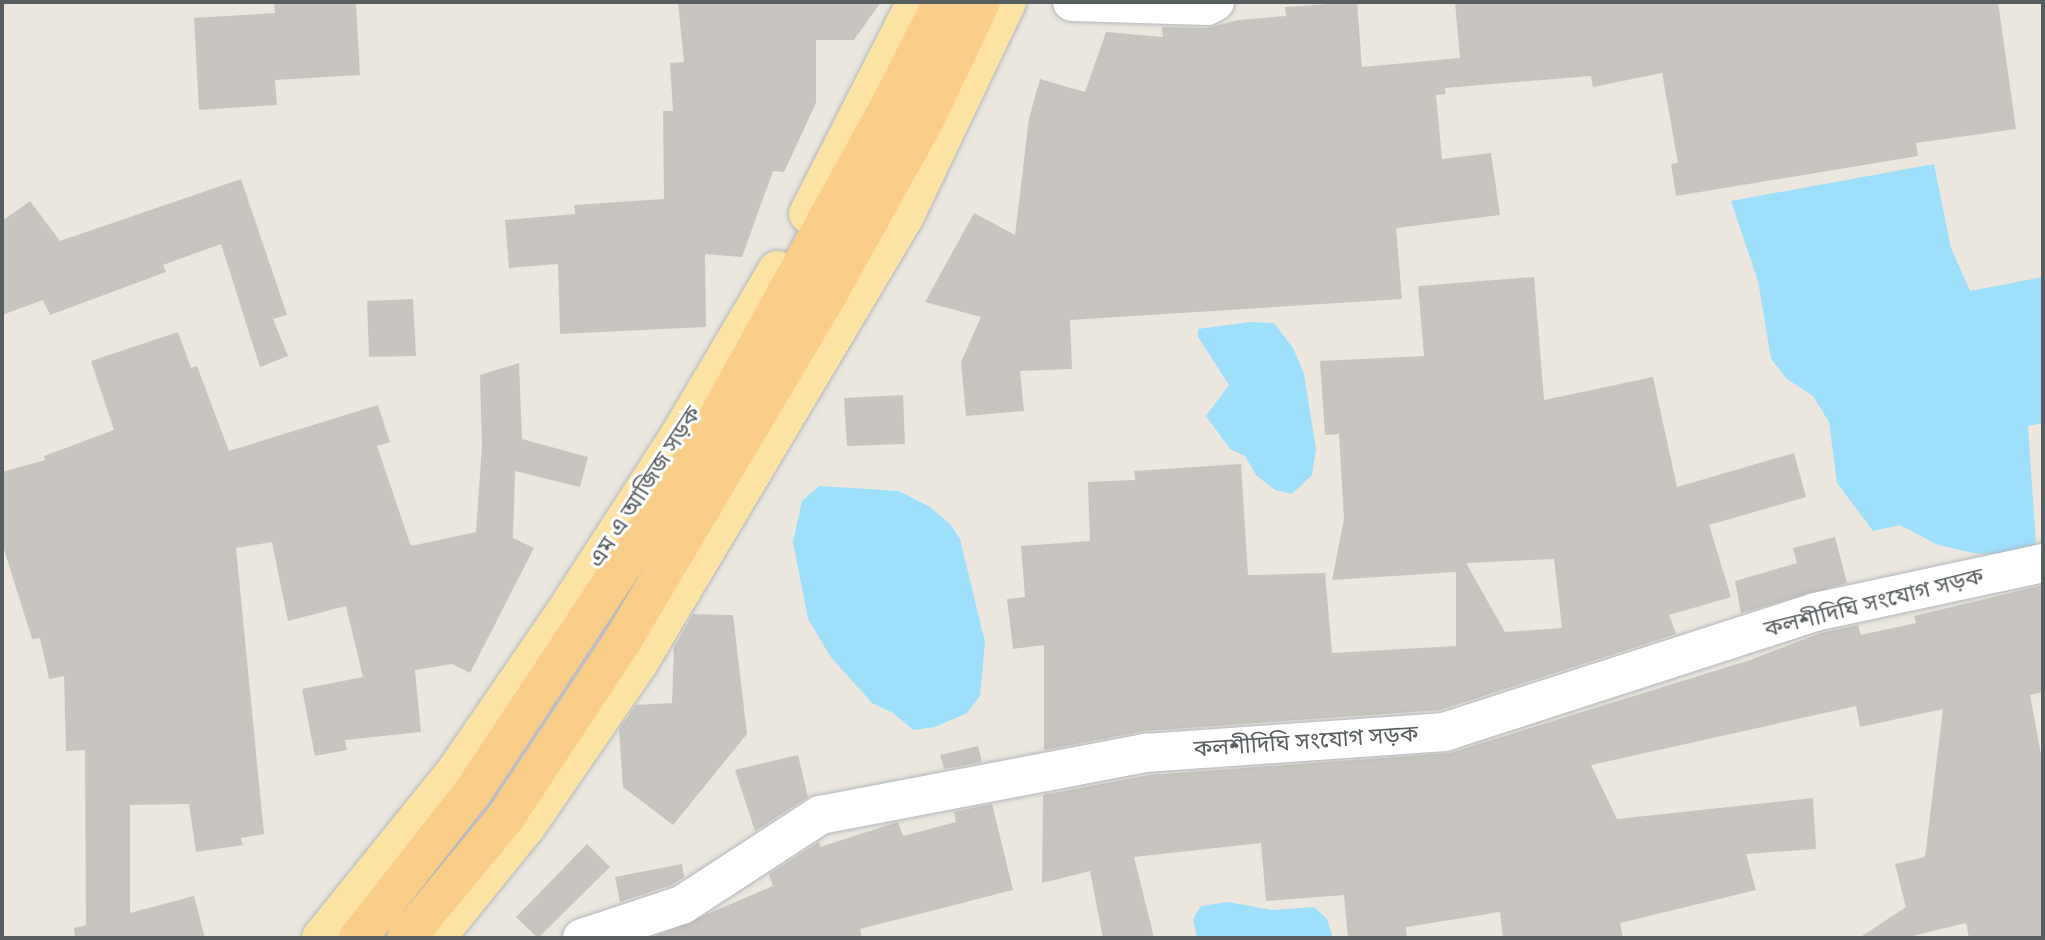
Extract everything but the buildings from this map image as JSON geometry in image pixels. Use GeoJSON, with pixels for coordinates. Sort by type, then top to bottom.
{"type":"FeatureCollection","features":[{"type":"Feature","properties":{"kind":"highway"},"geometry":{"type":"LineString","coordinates":[[358,938],[474,790],[699,450],[881,122],[942,2]]}},
{"type":"Feature","properties":{"kind":"highway"},"geometry":{"type":"LineString","coordinates":[[406,938],[506,817],[621,645],[829,293],[926,118],[981,2]]}},
{"type":"Feature","properties":{"kind":"main road","name":"এম এ আজিজ সড়ক"},"geometry":{"type":"LineString","coordinates":[[321,938],[455,772],[679,436],[760,301],[916,2]]}},
{"type":"Feature","properties":{"kind":"main road"},"geometry":{"type":"LineString","coordinates":[[436,938],[526,827],[654,637],[905,216],[1007,2]]}},
{"type":"Feature","properties":{"kind":"street"},"geometry":{"type":"LineString","coordinates":[[1072,2],[1207,6],[1215,2]]}},
{"type":"Feature","properties":{"kind":"street","name":"কলশীদিঘি সংযোগ সড়ক"},"geometry":{"type":"LineString","coordinates":[[582,938],[682,905],[820,815],[1146,753],[1444,732],[1815,612],[2043,563]]}},
{"type":"Feature","properties":{"kind":"water"},"geometry":{"type":"Polygon","coordinates":[[[1934,164],[1951,248],[1970,291],[2043,277],[2043,423],[2028,426],[2036,544],[2012,553],[1979,554],[1938,545],[1900,525],[1873,531],[1837,483],[1829,422],[1813,396],[1787,379],[1771,359],[1758,281],[1731,201],[1934,164]]]}},
{"type":"Feature","properties":{"kind":"water"},"geometry":{"type":"Polygon","coordinates":[[[1249,322],[1274,323],[1293,348],[1304,374],[1316,449],[1312,475],[1292,494],[1275,490],[1256,475],[1245,456],[1230,449],[1206,416],[1229,385],[1198,337],[1198,329],[1249,322]]]}},
{"type":"Feature","properties":{"kind":"water"},"geometry":{"type":"Polygon","coordinates":[[[819,486],[899,491],[930,507],[950,524],[960,539],[985,642],[980,696],[967,713],[935,727],[913,730],[893,713],[872,703],[830,656],[808,619],[793,542],[802,501],[819,486]]]}},
{"type":"Feature","properties":{"kind":"water"},"geometry":{"type":"Polygon","coordinates":[[[1228,902],[1272,910],[1314,907],[1327,919],[1333,938],[1197,938],[1193,919],[1201,906],[1228,902]]]}}]}
